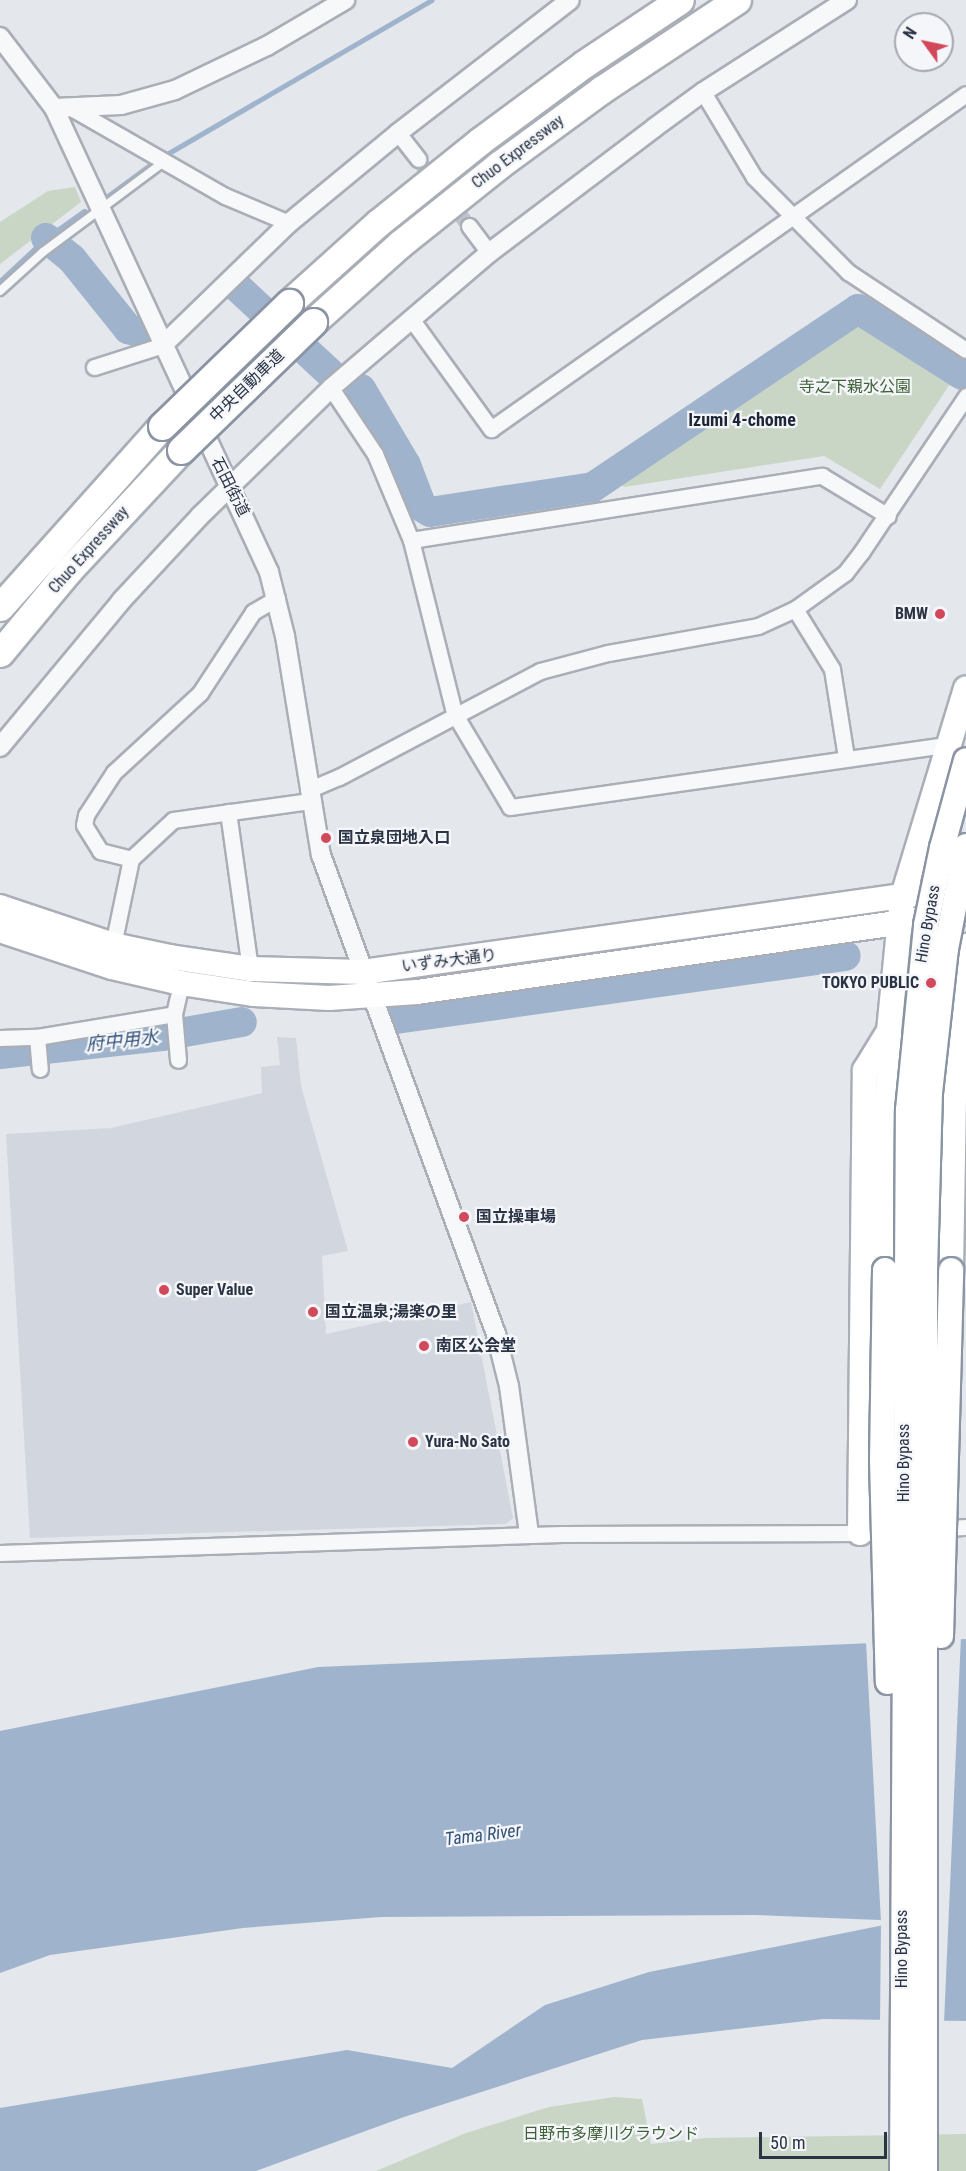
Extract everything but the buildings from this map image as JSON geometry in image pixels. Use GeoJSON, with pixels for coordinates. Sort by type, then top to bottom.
{"type":"FeatureCollection","features":[{"type":"Feature","properties":{"kind":"highway","name":"Chuo Expressway"},"geometry":{"type":"LineString","coordinates":[[289,303],[378,224],[480,141],[584,64],[680,0]]}},
{"type":"Feature","properties":{"kind":"highway","name":"Chuo Expressway"},"geometry":{"type":"LineString","coordinates":[[313,322],[400,244],[499,165],[601,90],[737,0]]}},
{"type":"Feature","properties":{"kind":"highway","name":"中央自動車道"},"geometry":{"type":"LineString","coordinates":[[162,426],[289,303]]}},
{"type":"Feature","properties":{"kind":"highway","name":"中央自動車道"},"geometry":{"type":"LineString","coordinates":[[181,450],[313,322]]}},
{"type":"Feature","properties":{"kind":"highway","name":"Chuo Expressway"},"geometry":{"type":"LineString","coordinates":[[0,607],[162,426]]}},
{"type":"Feature","properties":{"kind":"highway","name":"Chuo Expressway"},"geometry":{"type":"LineString","coordinates":[[0,653],[68,571],[181,450]]}},
{"type":"Feature","properties":{"kind":"main road"},"geometry":{"type":"LineString","coordinates":[[913,1830],[886,1665],[882,1460],[889,1031],[902,899],[946,745],[966,688]]}},
{"type":"Feature","properties":{"kind":"main road","name":"Hino Bypass"},"geometry":{"type":"LineString","coordinates":[[925,2171],[913,1830],[908,1110],[926,925],[942,848],[966,760]]}},
{"type":"Feature","properties":{"kind":"main road","name":"Hino Bypass"},"geometry":{"type":"LineString","coordinates":[[902,2171],[913,1830],[930,1093],[946,949],[966,846]]}},
{"type":"Feature","properties":{"kind":"main road","name":"いずみ大通り"},"geometry":{"type":"LineString","coordinates":[[0,907],[112,945],[250,969],[363,972],[853,902],[902,899],[966,887]]}},
{"type":"Feature","properties":{"kind":"main road","name":"いずみ大通り"},"geometry":{"type":"LineString","coordinates":[[0,930],[112,966],[182,983],[290,997],[372,996],[966,913]]}},
{"type":"Feature","properties":{"kind":"main road"},"geometry":{"type":"LineString","coordinates":[[913,1830],[946,1562],[955,1033],[966,946]]}},
{"type":"Feature","properties":{"kind":"main road"},"geometry":{"type":"LineString","coordinates":[[860,1533],[865,1070],[889,1031]]}},
{"type":"Feature","properties":{"kind":"main road"},"geometry":{"type":"LineString","coordinates":[[955,1033],[966,1058]]}},
{"type":"Feature","properties":{"kind":"street"},"geometry":{"type":"LineString","coordinates":[[54,108],[73,109],[121,105],[176,90],[267,46],[345,0]]}},
{"type":"Feature","properties":{"kind":"street"},"geometry":{"type":"LineString","coordinates":[[94,367],[163,345],[289,223],[398,133],[570,0]]}},
{"type":"Feature","properties":{"kind":"street"},"geometry":{"type":"LineString","coordinates":[[0,747],[121,601],[230,487],[331,388],[489,253],[703,92],[847,0]]}},
{"type":"Feature","properties":{"kind":"street","name":"石田街道"},"geometry":{"type":"LineString","coordinates":[[0,37],[54,108],[99,209],[252,531],[277,598],[321,855],[496,1334],[509,1386],[529,1534]]}},
{"type":"Feature","properties":{"kind":"street"},"geometry":{"type":"LineString","coordinates":[[703,92],[754,177],[848,272],[966,350]]}},
{"type":"Feature","properties":{"kind":"street"},"geometry":{"type":"LineString","coordinates":[[412,320],[491,429],[966,93]]}},
{"type":"Feature","properties":{"kind":"street"},"geometry":{"type":"LineString","coordinates":[[73,109],[167,160],[225,196],[289,223]]}},
{"type":"Feature","properties":{"kind":"street"},"geometry":{"type":"LineString","coordinates":[[398,133],[418,159]]}},
{"type":"Feature","properties":{"kind":"street"},"geometry":{"type":"LineString","coordinates":[[469,226],[489,253]]}},
{"type":"Feature","properties":{"kind":"street"},"geometry":{"type":"LineString","coordinates":[[331,388],[375,454],[411,540],[454,713],[510,807],[846,757],[946,745]]}},
{"type":"Feature","properties":{"kind":"street"},"geometry":{"type":"LineString","coordinates":[[112,945],[131,859],[173,820],[228,813],[309,795],[454,713],[540,672],[608,653],[758,626],[795,609],[845,573],[888,516],[966,396]]}},
{"type":"Feature","properties":{"kind":"street"},"geometry":{"type":"LineString","coordinates":[[411,540],[822,476],[888,516]]}},
{"type":"Feature","properties":{"kind":"street"},"geometry":{"type":"LineString","coordinates":[[131,859],[100,851],[84,825],[86,815],[114,772],[200,693],[253,612],[277,598]]}},
{"type":"Feature","properties":{"kind":"street"},"geometry":{"type":"LineString","coordinates":[[795,609],[832,669],[846,757]]}},
{"type":"Feature","properties":{"kind":"street"},"geometry":{"type":"LineString","coordinates":[[228,813],[250,969]]}},
{"type":"Feature","properties":{"kind":"street"},"geometry":{"type":"LineString","coordinates":[[178,1056],[174,1018],[182,983]]}},
{"type":"Feature","properties":{"kind":"street"},"geometry":{"type":"LineString","coordinates":[[0,1038],[37,1041],[174,1018]]}},
{"type":"Feature","properties":{"kind":"street"},"geometry":{"type":"LineString","coordinates":[[37,1041],[40,1065]]}},
{"type":"Feature","properties":{"kind":"street"},"geometry":{"type":"LineString","coordinates":[[0,1552],[529,1534],[860,1533],[966,1527]]}},
{"type":"Feature","properties":{"kind":"lane"},"geometry":{"type":"LineString","coordinates":[[0,291],[58,241],[167,160]]}},
{"type":"Feature","properties":{"kind":"shaded area"},"geometry":{"type":"Polygon","coordinates":[[[277,1037],[296,1038],[301,1086],[348,1251],[322,1256],[326,1334],[471,1302],[513,1518],[506,1524],[30,1538],[6,1134],[111,1128],[262,1093],[261,1067],[280,1065],[277,1037]]]}},
{"type":"Feature","properties":{"kind":"green space"},"geometry":{"type":"Polygon","coordinates":[[[75,187],[81,202],[0,264],[0,222],[48,191],[75,187]]]}},
{"type":"Feature","properties":{"kind":"green space","name":"寺之下親水公園"},"geometry":{"type":"Polygon","coordinates":[[[852,296],[962,366],[880,489],[824,456],[624,487],[607,469],[852,296]]]}},
{"type":"Feature","properties":{"kind":"green space","name":"日野市多摩川グラウンド"},"geometry":{"type":"Polygon","coordinates":[[[614,2097],[642,2099],[651,2144],[706,2138],[966,2134],[966,2171],[376,2171],[466,2133],[549,2107],[614,2097]]]}},
{"type":"Feature","properties":{"kind":"water","name":"Tama River"},"geometry":{"type":"Polygon","coordinates":[[[966,1639],[966,2021],[823,2019],[642,2040],[404,2117],[256,2171],[0,2171],[0,2108],[347,2050],[452,2068],[545,2005],[649,1972],[904,1921],[755,1915],[381,1917],[243,1928],[50,1955],[0,1973],[0,1731],[318,1667],[966,1639]]]}},
{"type":"Feature","properties":{"kind":"pier"},"geometry":{"type":"Polygon","coordinates":[[[961,1636],[944,2023],[880,2022],[881,1922],[866,1642],[961,1636]]]}},
{"type":"Feature","properties":{"kind":"waterway"},"geometry":{"type":"LineString","coordinates":[[167,154],[432,0]]}},
{"type":"Feature","properties":{"kind":"waterway"},"geometry":{"type":"LineString","coordinates":[[109,195],[154,162]]}},
{"type":"Feature","properties":{"kind":"waterway"},"geometry":{"type":"LineString","coordinates":[[0,281],[46,238],[84,211]]}},
{"type":"Feature","properties":{"kind":"waterway"},"geometry":{"type":"LineString","coordinates":[[46,238],[72,259],[128,329],[142,333]]}},
{"type":"Feature","properties":{"kind":"waterway"},"geometry":{"type":"LineString","coordinates":[[236,286],[330,373]]}},
{"type":"Feature","properties":{"kind":"waterway"},"geometry":{"type":"LineString","coordinates":[[361,389],[406,465],[422,507],[430,512],[593,487],[858,309],[962,375]]}},
{"type":"Feature","properties":{"kind":"waterway"},"geometry":{"type":"LineString","coordinates":[[396,1019],[846,956]]}},
{"type":"Feature","properties":{"kind":"waterway","name":"府中用水"},"geometry":{"type":"LineString","coordinates":[[0,1054],[162,1036],[242,1022]]}},
{"type":"Feature","properties":{"kind":"tunnel"},"geometry":{"type":"LineString","coordinates":[[418,159],[469,226]]}},
{"type":"Feature","properties":{"kind":"place","name":"BMW"},"geometry":{"type":"Point","coordinates":[940,614]}},
{"type":"Feature","properties":{"kind":"place","name":"国立泉団地入口"},"geometry":{"type":"Point","coordinates":[326,838]}},
{"type":"Feature","properties":{"kind":"place","name":"TOKYO PUBLIC"},"geometry":{"type":"Point","coordinates":[931,983]}},
{"type":"Feature","properties":{"kind":"place","name":"国立操車場"},"geometry":{"type":"Point","coordinates":[464,1217]}},
{"type":"Feature","properties":{"kind":"place","name":"Super Value"},"geometry":{"type":"Point","coordinates":[164,1290]}},
{"type":"Feature","properties":{"kind":"place","name":"国立温泉;湯楽の里"},"geometry":{"type":"Point","coordinates":[313,1312]}},
{"type":"Feature","properties":{"kind":"place","name":"南区公会堂"},"geometry":{"type":"Point","coordinates":[424,1346]}},
{"type":"Feature","properties":{"kind":"place","name":"Yura-No Sato"},"geometry":{"type":"Point","coordinates":[413,1442]}},
{"type":"Feature","properties":{"kind":"district","name":"Izumi 4-chome"},"geometry":{"type":"Point","coordinates":[742,420]}}]}
